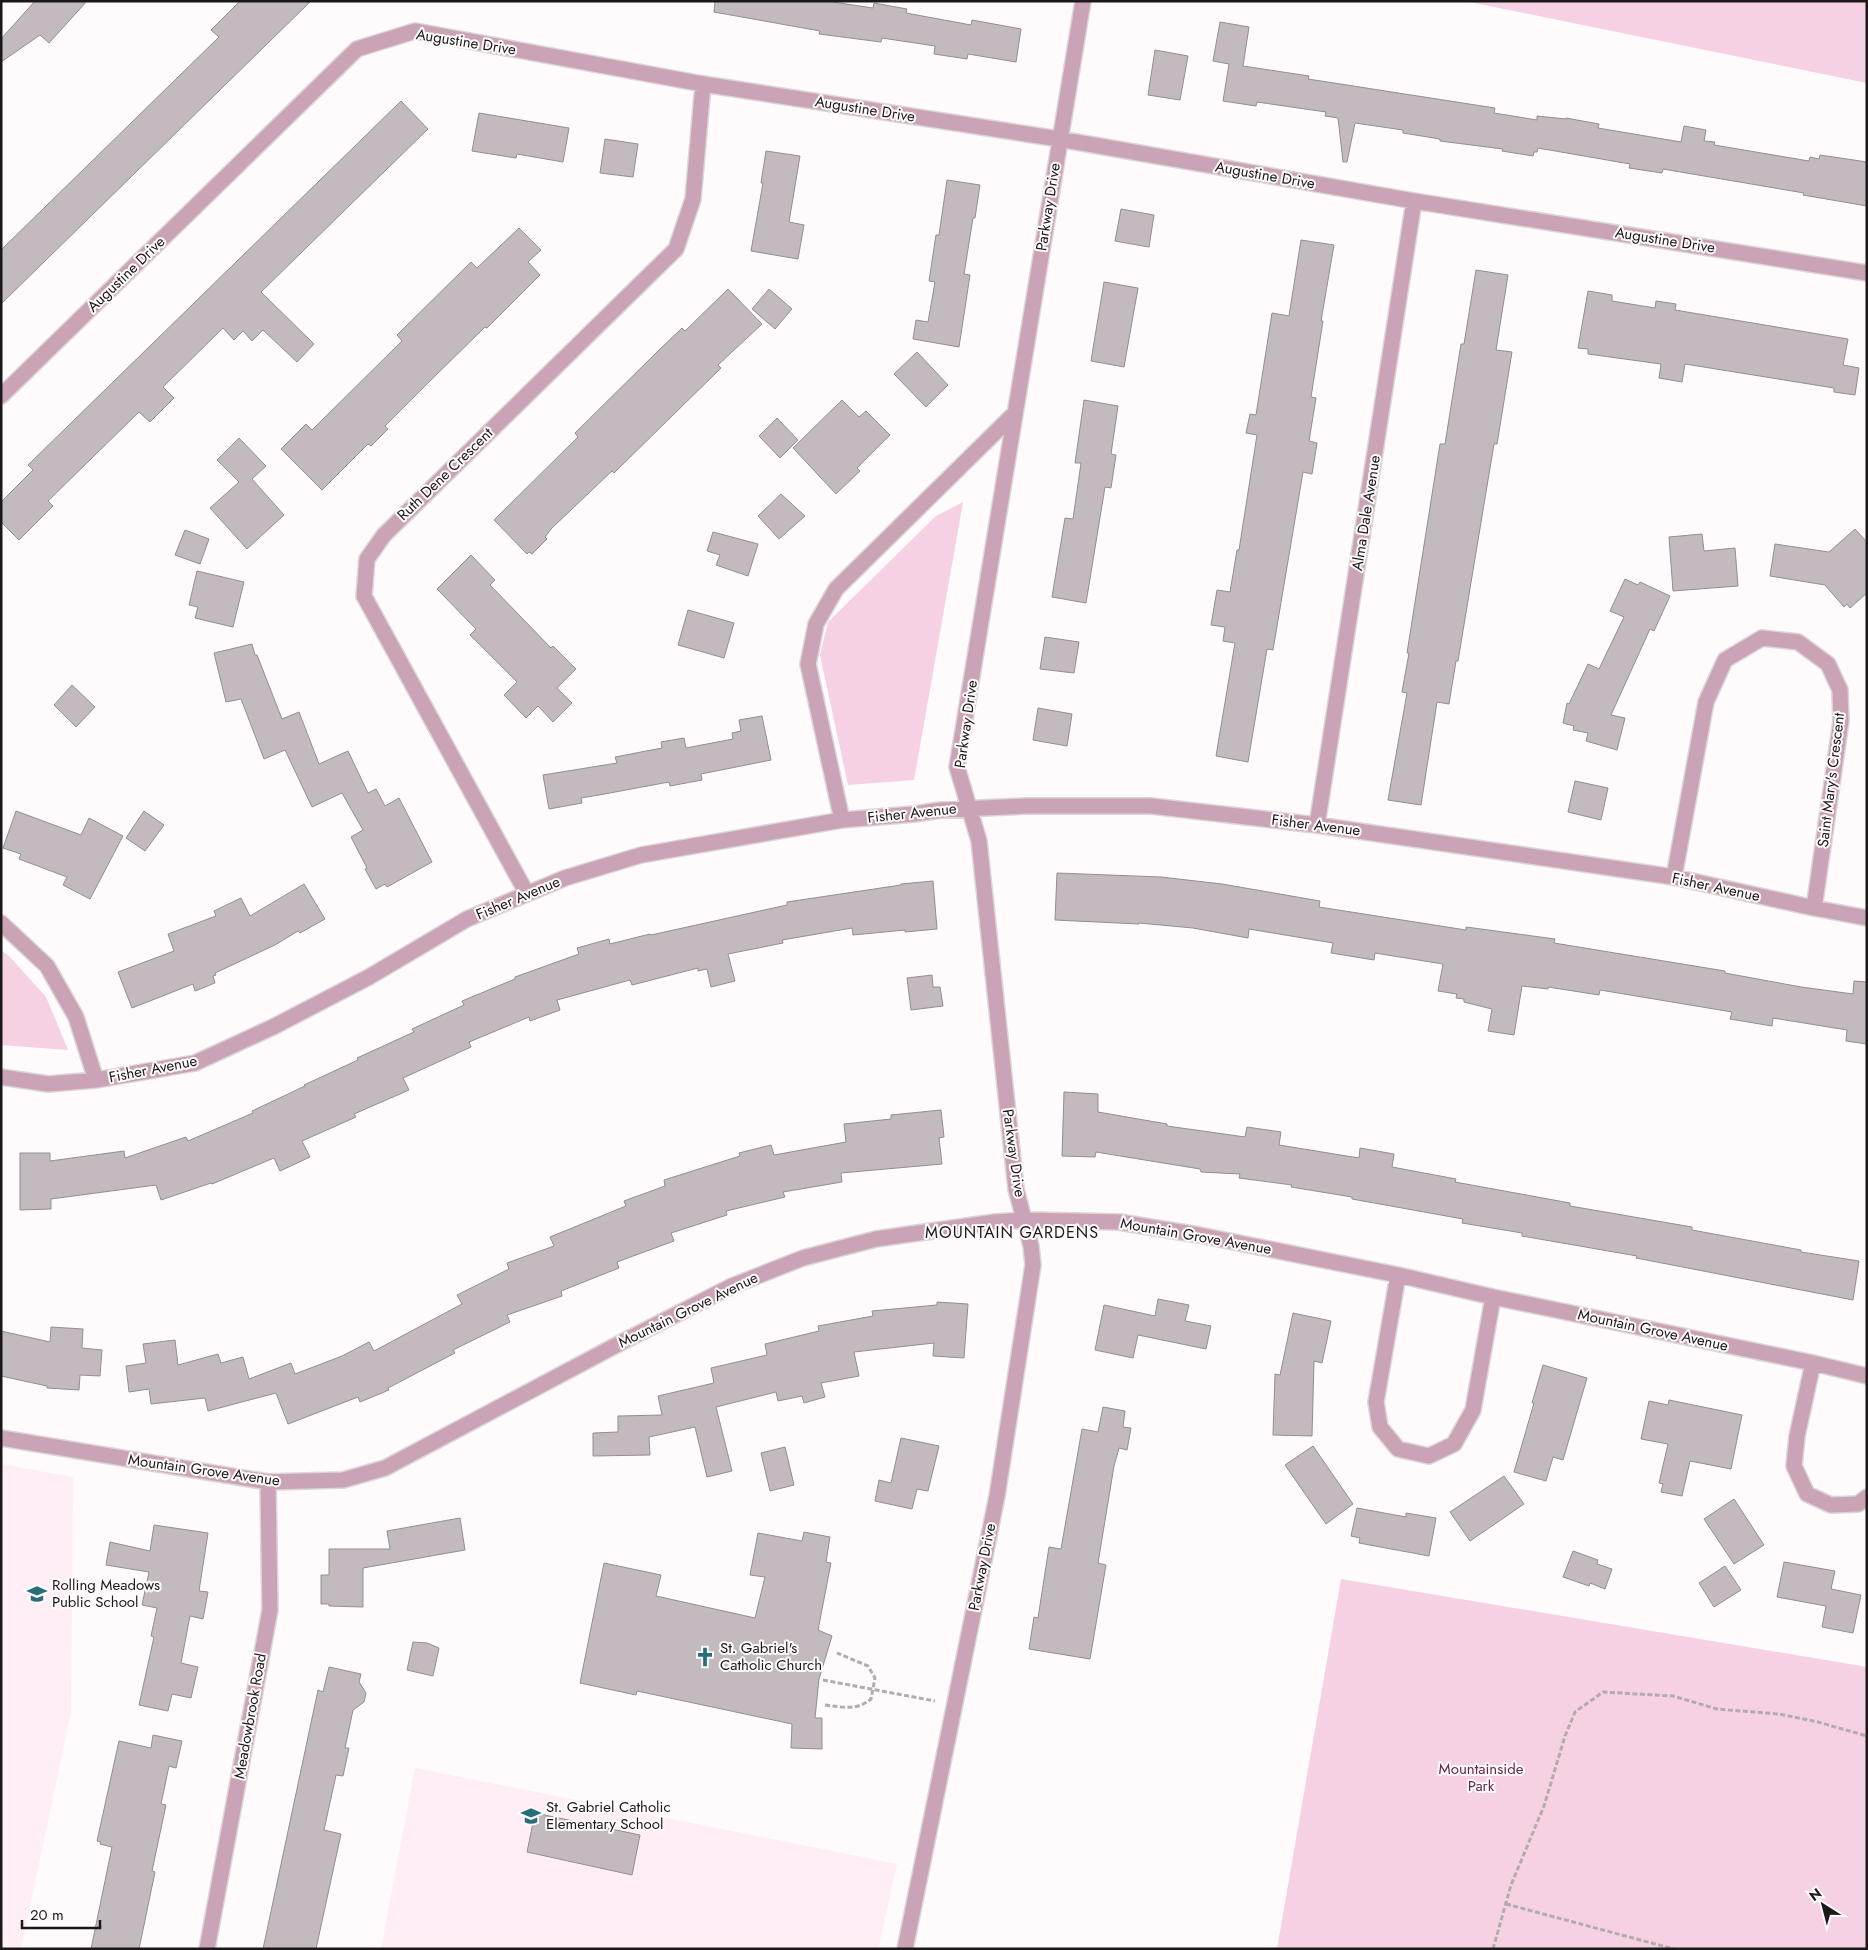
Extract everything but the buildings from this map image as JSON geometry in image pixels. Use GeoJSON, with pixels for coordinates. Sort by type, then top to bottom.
{"type":"FeatureCollection","features":[{"type":"Feature","properties":{"kind":"street","name":"Parkway Drive"},"geometry":{"type":"LineString","coordinates":[[905,1949],[997,1496],[1033,1264],[1031,1246],[1016,1189],[979,841],[957,767],[1083,1]]}},
{"type":"Feature","properties":{"kind":"street","name":"Augustine Drive"},"geometry":{"type":"LineString","coordinates":[[1,396],[356,49],[415,31],[703,84],[1060,139],[1414,201],[1867,272]]}},
{"type":"Feature","properties":{"kind":"street","name":"Ruth Dene Crescent"},"geometry":{"type":"LineString","coordinates":[[526,892],[364,596],[367,559],[384,535],[676,249],[693,199],[703,84]]}},
{"type":"Feature","properties":{"kind":"street","name":"Alma Dale Avenue"},"geometry":{"type":"LineString","coordinates":[[1317,825],[1414,201]]}},
{"type":"Feature","properties":{"kind":"street"},"geometry":{"type":"LineString","coordinates":[[842,820],[808,664],[816,624],[836,589],[1015,413]]}},
{"type":"Feature","properties":{"kind":"street","name":"Saint Mary's Crescent"},"geometry":{"type":"LineString","coordinates":[[1674,878],[1706,702],[1725,660],[1762,638],[1798,642],[1828,664],[1840,690],[1841,721],[1814,908]]}},
{"type":"Feature","properties":{"kind":"street","name":"Fisher Avenue"},"geometry":{"type":"LineString","coordinates":[[1,1076],[48,1084],[96,1080],[195,1063],[272,1027],[369,977],[467,919],[526,892],[642,855],[842,820],[969,807],[1151,806],[1317,825],[1674,878],[1867,918]]}},
{"type":"Feature","properties":{"kind":"street"},"geometry":{"type":"LineString","coordinates":[[1,923],[47,966],[76,1017],[96,1080]]}},
{"type":"Feature","properties":{"kind":"street","name":"Mountain Grove Avenue"},"geometry":{"type":"LineString","coordinates":[[1,1438],[268,1482],[343,1480],[385,1468],[732,1286],[803,1258],[876,1239],[995,1222],[1025,1220],[1119,1222],[1199,1235],[1398,1275],[1493,1297],[1813,1363],[1867,1376]]}},
{"type":"Feature","properties":{"kind":"street"},"geometry":{"type":"LineString","coordinates":[[1398,1275],[1376,1402],[1380,1427],[1398,1449],[1429,1456],[1454,1444],[1473,1410],[1493,1297]]}},
{"type":"Feature","properties":{"kind":"street"},"geometry":{"type":"LineString","coordinates":[[1813,1363],[1797,1436],[1794,1466],[1807,1494],[1831,1506],[1858,1504],[1867,1497]]}},
{"type":"Feature","properties":{"kind":"street","name":"Meadowbrook Road"},"geometry":{"type":"LineString","coordinates":[[207,1949],[270,1610],[268,1482]]}},
{"type":"Feature","properties":{"kind":"path"},"geometry":{"type":"LineString","coordinates":[[825,1705],[855,1708],[864,1705],[871,1699],[875,1678],[868,1666],[837,1653]]}},
{"type":"Feature","properties":{"kind":"path"},"geometry":{"type":"LineString","coordinates":[[823,1680],[955,1704]]}},
{"type":"Feature","properties":{"kind":"path"},"geometry":{"type":"LineString","coordinates":[[1493,1949],[1511,1885],[1544,1806],[1564,1736],[1575,1712],[1603,1692],[1673,1696],[1718,1709],[1779,1714],[1818,1722],[1867,1736]]}},
{"type":"Feature","properties":{"kind":"path"},"geometry":{"type":"LineString","coordinates":[[1506,1904],[1674,1949]]}},
{"type":"Feature","properties":{"kind":"shaded area","name":"Rolling Meadows Public School"},"geometry":{"type":"Polygon","coordinates":[[[1,1464],[73,1477],[71,1712],[21,1949],[1,1949],[1,1464]]]}},
{"type":"Feature","properties":{"kind":"shaded area","name":"St. Gabriel Catholic Elementary School"},"geometry":{"type":"Polygon","coordinates":[[[415,1768],[897,1864],[878,1949],[381,1949],[415,1768]]]}},
{"type":"Feature","properties":{"kind":"green space"},"geometry":{"type":"Polygon","coordinates":[[[1465,1],[1867,1],[1867,83],[1465,1]]]}},
{"type":"Feature","properties":{"kind":"green space"},"geometry":{"type":"Polygon","coordinates":[[[963,502],[914,780],[848,785],[820,655],[828,622],[936,516],[963,502]]]}},
{"type":"Feature","properties":{"kind":"green space"},"geometry":{"type":"Polygon","coordinates":[[[1,950],[9,956],[46,997],[68,1050],[1,1045],[1,950]]]}},
{"type":"Feature","properties":{"kind":"green space","name":"Mountainside Park"},"geometry":{"type":"Polygon","coordinates":[[[1341,1579],[1867,1667],[1867,1949],[1277,1949],[1341,1579]]]}},
{"type":"Feature","properties":{"kind":"place","name":"Rolling Meadows Public School"},"geometry":{"type":"Point","coordinates":[37,1594]}},
{"type":"Feature","properties":{"kind":"place","name":"St. Gabriel's Catholic Church"},"geometry":{"type":"Point","coordinates":[705,1657]}},
{"type":"Feature","properties":{"kind":"place","name":"St. Gabriel Catholic Elementary School"},"geometry":{"type":"Point","coordinates":[531,1816]}},
{"type":"Feature","properties":{"kind":"district","name":"MOUNTAIN GARDENS"},"geometry":{"type":"Point","coordinates":[1012,1232]}}]}
